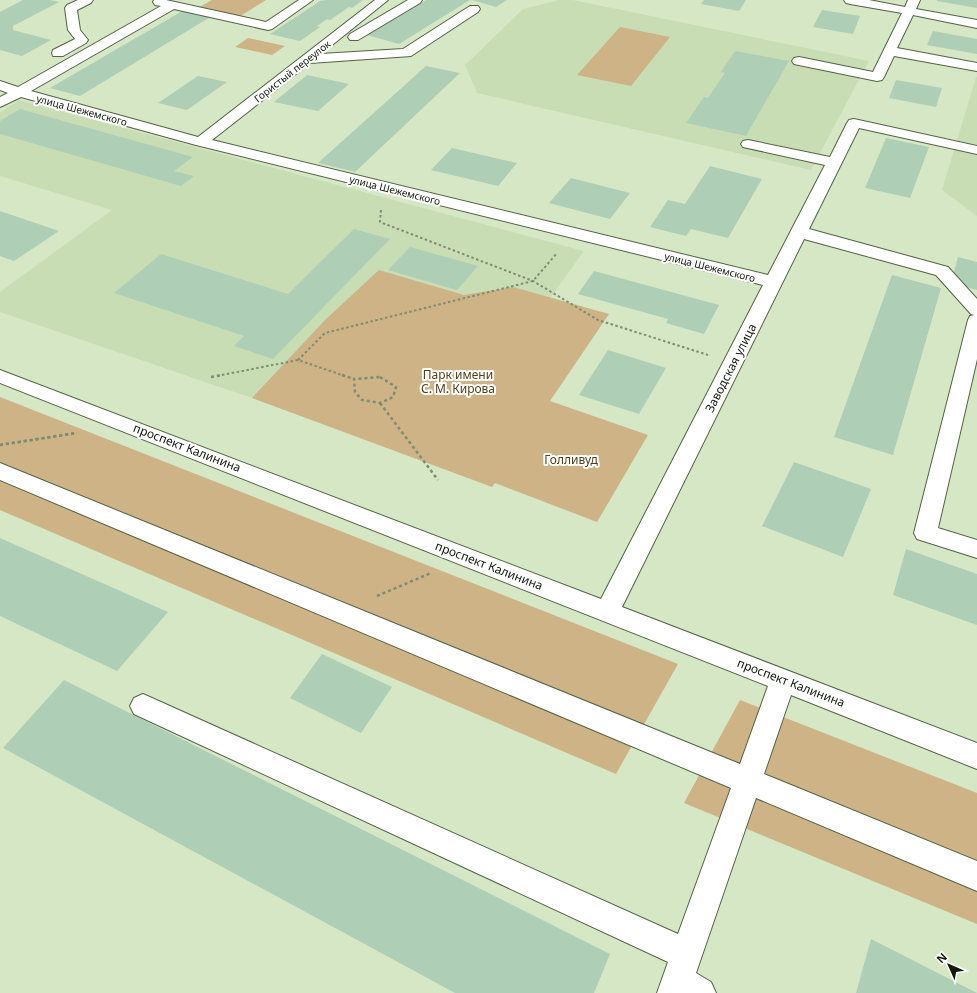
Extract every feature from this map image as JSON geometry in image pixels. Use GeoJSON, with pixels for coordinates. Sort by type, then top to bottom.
{"type":"FeatureCollection","features":[{"type":"Feature","properties":{"kind":"street"},"geometry":{"type":"LineString","coordinates":[[48,59],[82,40],[74,30],[71,8],[87,0]]}},
{"type":"Feature","properties":{"kind":"street"},"geometry":{"type":"LineString","coordinates":[[151,0],[268,26],[307,0]]}},
{"type":"Feature","properties":{"kind":"street","name":"Гористый переулок"},"geometry":{"type":"LineString","coordinates":[[201,142],[382,0]]}},
{"type":"Feature","properties":{"kind":"street"},"geometry":{"type":"LineString","coordinates":[[334,58],[338,46],[416,0]]}},
{"type":"Feature","properties":{"kind":"street"},"geometry":{"type":"LineString","coordinates":[[850,0],[911,5],[977,24]]}},
{"type":"Feature","properties":{"kind":"street"},"geometry":{"type":"LineString","coordinates":[[0,103],[16,85],[172,5]]}},
{"type":"Feature","properties":{"kind":"street"},"geometry":{"type":"LineString","coordinates":[[799,61],[877,77],[911,5]]}},
{"type":"Feature","properties":{"kind":"street"},"geometry":{"type":"LineString","coordinates":[[306,59],[406,53],[474,9]]}},
{"type":"Feature","properties":{"kind":"street"},"geometry":{"type":"LineString","coordinates":[[890,51],[977,67]]}},
{"type":"Feature","properties":{"kind":"street","name":"улица Шежемского"},"geometry":{"type":"LineString","coordinates":[[0,85],[16,85],[201,142],[774,282]]}},
{"type":"Feature","properties":{"kind":"street","name":"Заводская улица"},"geometry":{"type":"LineString","coordinates":[[607,612],[854,123],[977,150]]}},
{"type":"Feature","properties":{"kind":"street"},"geometry":{"type":"LineString","coordinates":[[748,144],[834,162]]}},
{"type":"Feature","properties":{"kind":"street"},"geometry":{"type":"LineString","coordinates":[[799,232],[942,271],[977,310]]}},
{"type":"Feature","properties":{"kind":"street"},"geometry":{"type":"LineString","coordinates":[[977,320],[925,533],[977,550]]}},
{"type":"Feature","properties":{"kind":"street","name":"проспект Калинина"},"geometry":{"type":"LineString","coordinates":[[0,376],[977,756]]}},
{"type":"Feature","properties":{"kind":"street"},"geometry":{"type":"LineString","coordinates":[[0,472],[977,876]]}},
{"type":"Feature","properties":{"kind":"street"},"geometry":{"type":"LineString","coordinates":[[143,706],[684,980],[747,782],[783,680]]}},
{"type":"Feature","properties":{"kind":"path"},"geometry":{"type":"LineString","coordinates":[[382,187],[380,222],[533,281],[598,320],[733,363]]}},
{"type":"Feature","properties":{"kind":"path"},"geometry":{"type":"LineString","coordinates":[[298,360],[325,333],[533,281],[573,234]]}},
{"type":"Feature","properties":{"kind":"path"},"geometry":{"type":"LineString","coordinates":[[211,376],[298,360],[354,378],[380,377],[396,386],[393,397],[380,403],[362,400],[355,392],[354,378]]}},
{"type":"Feature","properties":{"kind":"path"},"geometry":{"type":"LineString","coordinates":[[380,403],[438,480]]}},
{"type":"Feature","properties":{"kind":"path"},"geometry":{"type":"LineString","coordinates":[[0,445],[80,432]]}},
{"type":"Feature","properties":{"kind":"path"},"geometry":{"type":"LineString","coordinates":[[340,613],[466,557]]}},
{"type":"Feature","properties":{"kind":"shaded area"},"geometry":{"type":"Polygon","coordinates":[[[559,0],[573,0],[869,61],[811,170],[477,93],[465,65],[523,9],[559,0]]]}},
{"type":"Feature","properties":{"kind":"shaded area"},"geometry":{"type":"Polygon","coordinates":[[[977,77],[977,216],[942,190],[977,77]]]}},
{"type":"Feature","properties":{"kind":"shaded area"},"geometry":{"type":"Polygon","coordinates":[[[19,100],[584,251],[432,463],[252,398],[0,312],[0,292],[112,210],[0,176],[0,112],[19,100]]]}},
{"type":"Feature","properties":{"kind":"green space"},"geometry":{"type":"Polygon","coordinates":[[[212,0],[266,0],[239,17],[198,8],[212,0]]]}},
{"type":"Feature","properties":{"kind":"green space"},"geometry":{"type":"Polygon","coordinates":[[[620,27],[670,37],[631,86],[577,75],[620,27]]]}},
{"type":"Feature","properties":{"kind":"green space"},"geometry":{"type":"Polygon","coordinates":[[[248,38],[285,46],[272,55],[235,47],[248,38]]]}},
{"type":"Feature","properties":{"kind":"green space","name":"Парк имени С. М. Кирова"},"geometry":{"type":"Polygon","coordinates":[[[379,270],[464,295],[513,287],[609,314],[550,401],[648,435],[597,522],[495,483],[492,487],[252,398],[325,320],[379,270]]]}},
{"type":"Feature","properties":{"kind":"green space"},"geometry":{"type":"Polygon","coordinates":[[[0,397],[678,664],[616,774],[0,510],[0,397]]]}},
{"type":"Feature","properties":{"kind":"green space"},"geometry":{"type":"Polygon","coordinates":[[[740,700],[977,793],[977,924],[684,803],[740,700]]]}},
{"type":"Feature","properties":{"kind":"building"},"geometry":{"type":"Polygon","coordinates":[[[23,0],[50,0],[59,2],[13,26],[13,30],[51,40],[22,56],[0,50],[0,12],[23,0]]]}},
{"type":"Feature","properties":{"kind":"building"},"geometry":{"type":"Polygon","coordinates":[[[363,0],[352,8],[349,7],[330,20],[327,19],[317,26],[320,27],[300,41],[270,34],[320,1],[363,0]]]}},
{"type":"Feature","properties":{"kind":"building"},"geometry":{"type":"Polygon","coordinates":[[[426,0],[470,0],[399,44],[367,35],[426,0]]]}},
{"type":"Feature","properties":{"kind":"building"},"geometry":{"type":"Polygon","coordinates":[[[472,0],[507,0],[496,7],[472,0]]]}},
{"type":"Feature","properties":{"kind":"building"},"geometry":{"type":"Polygon","coordinates":[[[704,0],[746,0],[739,11],[701,4],[704,0]]]}},
{"type":"Feature","properties":{"kind":"building"},"geometry":{"type":"Polygon","coordinates":[[[977,0],[977,8],[937,1],[977,0]]]}},
{"type":"Feature","properties":{"kind":"building"},"geometry":{"type":"Polygon","coordinates":[[[184,10],[212,16],[80,96],[50,88],[184,10]]]}},
{"type":"Feature","properties":{"kind":"building"},"geometry":{"type":"Polygon","coordinates":[[[822,10],[860,16],[853,34],[813,27],[822,10]]]}},
{"type":"Feature","properties":{"kind":"building"},"geometry":{"type":"Polygon","coordinates":[[[933,31],[977,39],[977,54],[927,45],[933,31]]]}},
{"type":"Feature","properties":{"kind":"building"},"geometry":{"type":"Polygon","coordinates":[[[735,51],[789,61],[746,136],[686,123],[704,97],[708,98],[725,73],[721,72],[735,51]]]}},
{"type":"Feature","properties":{"kind":"building"},"geometry":{"type":"Polygon","coordinates":[[[426,66],[460,73],[355,172],[318,163],[426,66]]]}},
{"type":"Feature","properties":{"kind":"building"},"geometry":{"type":"Polygon","coordinates":[[[307,75],[349,84],[318,111],[274,102],[307,75]]]}},
{"type":"Feature","properties":{"kind":"building"},"geometry":{"type":"Polygon","coordinates":[[[198,76],[227,82],[187,110],[158,103],[198,76]]]}},
{"type":"Feature","properties":{"kind":"building"},"geometry":{"type":"Polygon","coordinates":[[[896,80],[942,88],[936,107],[889,98],[896,80]]]}},
{"type":"Feature","properties":{"kind":"building"},"geometry":{"type":"Polygon","coordinates":[[[20,109],[193,157],[174,171],[194,176],[181,186],[0,134],[0,121],[20,109]]]}},
{"type":"Feature","properties":{"kind":"building"},"geometry":{"type":"Polygon","coordinates":[[[886,138],[929,147],[910,198],[865,188],[886,138]]]}},
{"type":"Feature","properties":{"kind":"building"},"geometry":{"type":"Polygon","coordinates":[[[452,148],[517,163],[498,186],[431,170],[452,148]]]}},
{"type":"Feature","properties":{"kind":"building"},"geometry":{"type":"Polygon","coordinates":[[[710,166],[762,179],[728,238],[691,229],[686,236],[650,227],[668,200],[685,204],[710,166]]]}},
{"type":"Feature","properties":{"kind":"building"},"geometry":{"type":"Polygon","coordinates":[[[571,178],[630,193],[610,219],[549,203],[571,178]]]}},
{"type":"Feature","properties":{"kind":"building"},"geometry":{"type":"Polygon","coordinates":[[[0,211],[59,231],[14,261],[0,256],[0,211]]]}},
{"type":"Feature","properties":{"kind":"building"},"geometry":{"type":"Polygon","coordinates":[[[354,229],[390,239],[273,359],[234,346],[244,336],[114,293],[161,254],[288,294],[354,229]]]}},
{"type":"Feature","properties":{"kind":"building"},"geometry":{"type":"Polygon","coordinates":[[[410,247],[478,266],[457,290],[388,270],[410,247]]]}},
{"type":"Feature","properties":{"kind":"building"},"geometry":{"type":"Polygon","coordinates":[[[958,257],[977,262],[977,290],[951,283],[958,257]]]}},
{"type":"Feature","properties":{"kind":"building"},"geometry":{"type":"Polygon","coordinates":[[[594,271],[719,305],[704,334],[666,323],[668,319],[578,294],[594,271]]]}},
{"type":"Feature","properties":{"kind":"building"},"geometry":{"type":"Polygon","coordinates":[[[892,275],[941,288],[893,455],[834,437],[892,275]]]}},
{"type":"Feature","properties":{"kind":"building"},"geometry":{"type":"Polygon","coordinates":[[[608,350],[666,368],[639,414],[579,395],[608,350]]]}},
{"type":"Feature","properties":{"kind":"building"},"geometry":{"type":"Polygon","coordinates":[[[794,462],[871,489],[843,557],[762,526],[794,462]]]}},
{"type":"Feature","properties":{"kind":"building"},"geometry":{"type":"Polygon","coordinates":[[[0,538],[168,612],[117,671],[0,616],[0,538]]]}},
{"type":"Feature","properties":{"kind":"building"},"geometry":{"type":"Polygon","coordinates":[[[906,549],[977,574],[977,625],[893,595],[906,549]]]}},
{"type":"Feature","properties":{"kind":"building"},"geometry":{"type":"Polygon","coordinates":[[[322,654],[392,687],[361,733],[290,698],[322,654]]]}},
{"type":"Feature","properties":{"kind":"building"},"geometry":{"type":"Polygon","coordinates":[[[64,680],[610,954],[594,993],[455,993],[3,748],[64,680]]]}},
{"type":"Feature","properties":{"kind":"building"},"geometry":{"type":"Polygon","coordinates":[[[871,939],[977,993],[856,993],[871,939]]]}},
{"type":"Feature","properties":{"kind":"park label","name":"Голливуд"},"geometry":{"type":"Point","coordinates":[571,460]}}]}
